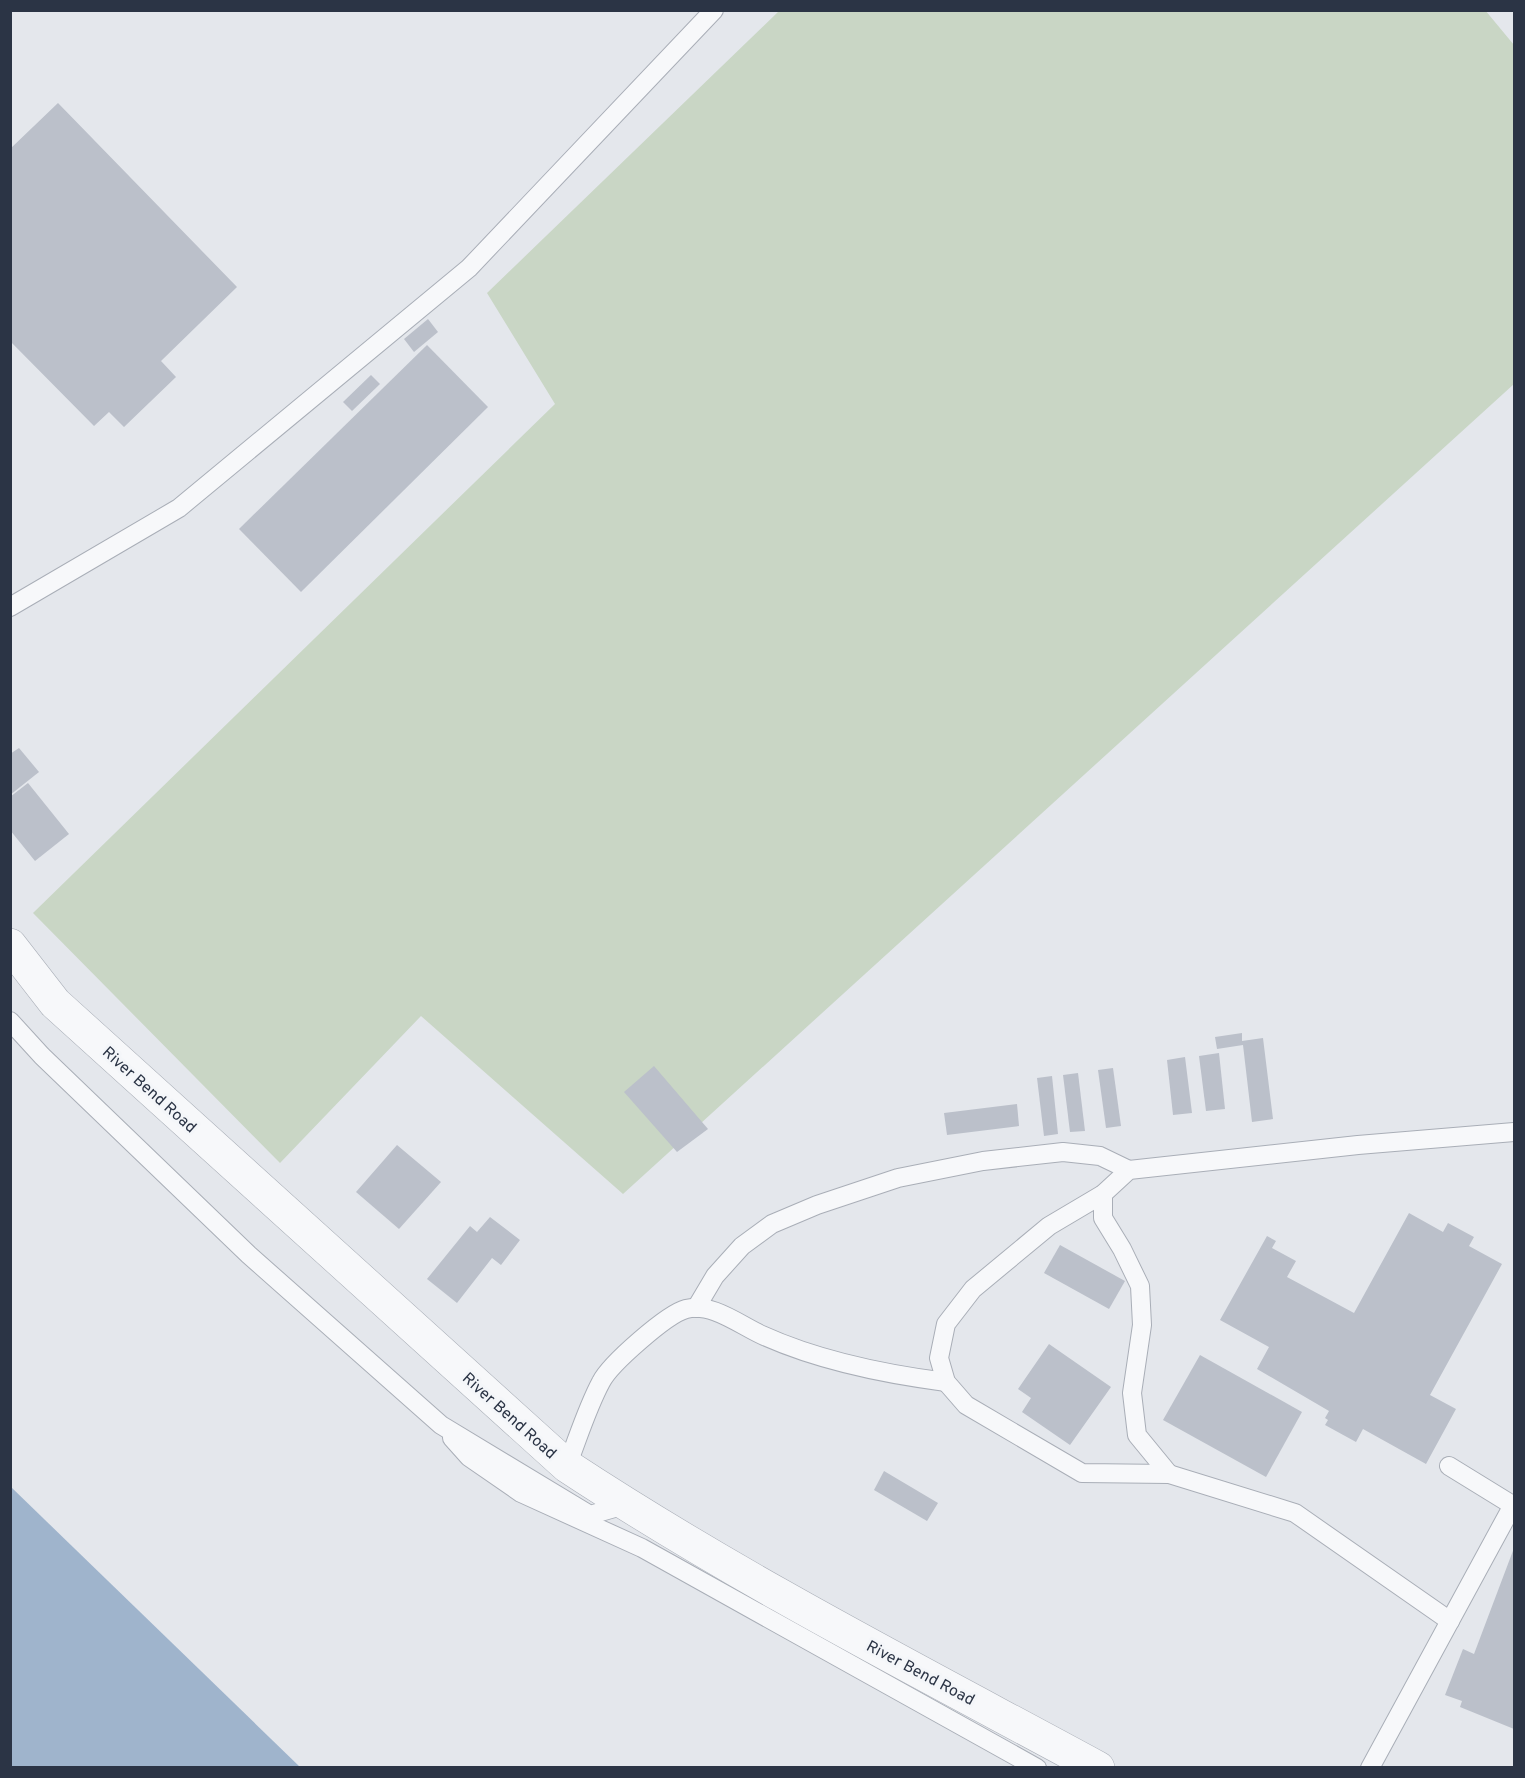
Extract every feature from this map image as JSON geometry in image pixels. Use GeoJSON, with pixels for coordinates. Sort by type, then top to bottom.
{"type":"FeatureCollection","features":[{"type":"Feature","properties":{"kind":"street","name":"River Bend Road"},"geometry":{"type":"LineString","coordinates":[[10,945],[55,1003],[567,1466],[625,1505],[830,1623],[1098,1767]]}},
{"type":"Feature","properties":{"kind":"lane"},"geometry":{"type":"LineString","coordinates":[[10,607],[179,508],[468,268],[714,10]]}},
{"type":"Feature","properties":{"kind":"lane"},"geometry":{"type":"LineString","coordinates":[[10,1021],[42,1056],[249,1255],[441,1425],[469,1457],[521,1493],[642,1548],[1036,1767]]}},
{"type":"Feature","properties":{"kind":"lane"},"geometry":{"type":"LineString","coordinates":[[696,1308],[715,1276],[742,1246],[772,1224],[817,1205],[898,1178],[983,1161],[1063,1152],[1100,1156],[1129,1170],[1358,1145],[1515,1132]]}},
{"type":"Feature","properties":{"kind":"lane"},"geometry":{"type":"LineString","coordinates":[[1129,1170],[1103,1194],[1049,1227],[973,1289],[946,1324],[939,1358],[946,1382],[966,1405],[1082,1473],[1169,1474],[1295,1513],[1450,1621]]}},
{"type":"Feature","properties":{"kind":"lane"},"geometry":{"type":"LineString","coordinates":[[1103,1194],[1103,1218],[1122,1249],[1140,1286],[1143,1325],[1132,1393],[1137,1435],[1169,1474]]}},
{"type":"Feature","properties":{"kind":"lane"},"geometry":{"type":"LineString","coordinates":[[567,1466],[601,1380],[660,1322],[685,1309],[704,1308],[764,1336],[830,1359],[897,1375],[946,1382]]}},
{"type":"Feature","properties":{"kind":"lane"},"geometry":{"type":"LineString","coordinates":[[441,1425],[590,1515],[625,1505]]}},
{"type":"Feature","properties":{"kind":"lane"},"geometry":{"type":"LineString","coordinates":[[1370,1767],[1514,1506],[1449,1466]]}},
{"type":"Feature","properties":{"kind":"green space"},"geometry":{"type":"Polygon","coordinates":[[[1485,10],[1514,45],[1514,384],[623,1194],[421,1016],[280,1163],[33,913],[555,404],[487,293],[779,11],[1485,10]]]}},
{"type":"Feature","properties":{"kind":"water"},"geometry":{"type":"Polygon","coordinates":[[[11,1487],[300,1767],[11,1767],[11,1487]]]}},
{"type":"Feature","properties":{"kind":"building"},"geometry":{"type":"Polygon","coordinates":[[[58,103],[237,287],[161,361],[176,377],[124,427],[109,412],[94,426],[10,341],[10,149],[58,103]]]}},
{"type":"Feature","properties":{"kind":"building"},"geometry":{"type":"Polygon","coordinates":[[[428,319],[438,332],[414,352],[404,339],[428,319]]]}},
{"type":"Feature","properties":{"kind":"building"},"geometry":{"type":"Polygon","coordinates":[[[427,345],[488,407],[301,592],[239,529],[427,345]]]}},
{"type":"Feature","properties":{"kind":"building"},"geometry":{"type":"Polygon","coordinates":[[[371,375],[380,384],[352,411],[343,402],[371,375]]]}},
{"type":"Feature","properties":{"kind":"building"},"geometry":{"type":"Polygon","coordinates":[[[19,748],[39,772],[10,795],[10,754],[19,748]]]}},
{"type":"Feature","properties":{"kind":"building"},"geometry":{"type":"Polygon","coordinates":[[[28,783],[69,834],[35,861],[10,830],[10,797],[28,783]]]}},
{"type":"Feature","properties":{"kind":"building"},"geometry":{"type":"Polygon","coordinates":[[[1242,1033],[1242,1041],[1263,1038],[1273,1119],[1252,1122],[1243,1045],[1217,1049],[1215,1037],[1242,1033]]]}},
{"type":"Feature","properties":{"kind":"building"},"geometry":{"type":"Polygon","coordinates":[[[1219,1053],[1225,1109],[1206,1111],[1199,1056],[1219,1053]]]}},
{"type":"Feature","properties":{"kind":"building"},"geometry":{"type":"Polygon","coordinates":[[[1185,1057],[1192,1113],[1173,1115],[1167,1060],[1185,1057]]]}},
{"type":"Feature","properties":{"kind":"building"},"geometry":{"type":"Polygon","coordinates":[[[654,1066],[708,1129],[677,1152],[624,1092],[654,1066]]]}},
{"type":"Feature","properties":{"kind":"building"},"geometry":{"type":"Polygon","coordinates":[[[1113,1068],[1121,1126],[1106,1128],[1098,1070],[1113,1068]]]}},
{"type":"Feature","properties":{"kind":"building"},"geometry":{"type":"Polygon","coordinates":[[[1078,1073],[1085,1131],[1070,1132],[1063,1075],[1078,1073]]]}},
{"type":"Feature","properties":{"kind":"building"},"geometry":{"type":"Polygon","coordinates":[[[1052,1076],[1058,1134],[1044,1136],[1037,1078],[1052,1076]]]}},
{"type":"Feature","properties":{"kind":"building"},"geometry":{"type":"Polygon","coordinates":[[[1017,1104],[1019,1126],[947,1135],[944,1113],[1017,1104]]]}},
{"type":"Feature","properties":{"kind":"building"},"geometry":{"type":"Polygon","coordinates":[[[397,1145],[441,1182],[399,1229],[356,1192],[397,1145]]]}},
{"type":"Feature","properties":{"kind":"building"},"geometry":{"type":"Polygon","coordinates":[[[1409,1213],[1443,1232],[1448,1223],[1474,1237],[1469,1246],[1502,1264],[1430,1395],[1456,1409],[1426,1464],[1363,1429],[1356,1442],[1325,1425],[1328,1420],[1325,1418],[1329,1411],[1257,1369],[1269,1347],[1220,1320],[1267,1236],[1276,1241],[1272,1248],[1296,1261],[1287,1277],[1354,1313],[1409,1213]]]}},
{"type":"Feature","properties":{"kind":"building"},"geometry":{"type":"Polygon","coordinates":[[[490,1217],[520,1240],[501,1265],[492,1258],[457,1303],[427,1279],[470,1226],[477,1232],[490,1217]]]}},
{"type":"Feature","properties":{"kind":"building"},"geometry":{"type":"Polygon","coordinates":[[[1060,1245],[1125,1281],[1109,1309],[1044,1273],[1060,1245]]]}},
{"type":"Feature","properties":{"kind":"building"},"geometry":{"type":"Polygon","coordinates":[[[1049,1344],[1111,1387],[1070,1445],[1022,1412],[1031,1398],[1018,1389],[1049,1344]]]}},
{"type":"Feature","properties":{"kind":"building"},"geometry":{"type":"Polygon","coordinates":[[[1200,1355],[1302,1412],[1266,1477],[1163,1420],[1200,1355]]]}},
{"type":"Feature","properties":{"kind":"building"},"geometry":{"type":"Polygon","coordinates":[[[884,1471],[938,1503],[927,1521],[874,1490],[884,1471]]]}},
{"type":"Feature","properties":{"kind":"building"},"geometry":{"type":"Polygon","coordinates":[[[1514,1548],[1514,1729],[1460,1707],[1462,1701],[1445,1695],[1463,1649],[1474,1654],[1514,1548]]]}}]}
